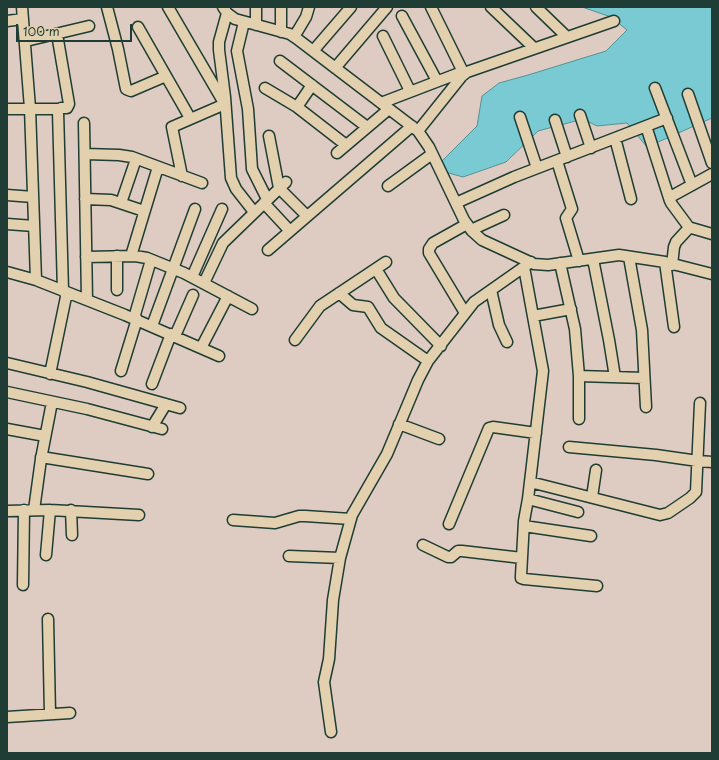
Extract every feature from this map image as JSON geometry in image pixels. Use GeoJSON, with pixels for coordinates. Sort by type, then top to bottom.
{"type":"FeatureCollection","features":[{"type":"Feature","properties":{"kind":"street"},"geometry":{"type":"LineString","coordinates":[[22,7],[26,41],[30,108],[36,280]]}},
{"type":"Feature","properties":{"kind":"street"},"geometry":{"type":"LineString","coordinates":[[107,7],[118,49],[126,89],[131,91],[166,76]]}},
{"type":"Feature","properties":{"kind":"street"},"geometry":{"type":"LineString","coordinates":[[168,7],[226,105]]}},
{"type":"Feature","properties":{"kind":"street"},"geometry":{"type":"LineString","coordinates":[[256,7],[256,25]]}},
{"type":"Feature","properties":{"kind":"street"},"geometry":{"type":"LineString","coordinates":[[281,7],[281,32]]}},
{"type":"Feature","properties":{"kind":"street"},"geometry":{"type":"LineString","coordinates":[[294,37],[306,17],[309,7]]}},
{"type":"Feature","properties":{"kind":"street"},"geometry":{"type":"LineString","coordinates":[[314,51],[351,7]]}},
{"type":"Feature","properties":{"kind":"street"},"geometry":{"type":"LineString","coordinates":[[335,68],[387,7]]}},
{"type":"Feature","properties":{"kind":"street"},"geometry":{"type":"LineString","coordinates":[[431,7],[463,73]]}},
{"type":"Feature","properties":{"kind":"street"},"geometry":{"type":"LineString","coordinates":[[491,7],[534,48]]}},
{"type":"Feature","properties":{"kind":"street"},"geometry":{"type":"LineString","coordinates":[[536,7],[567,37]]}},
{"type":"Feature","properties":{"kind":"street"},"geometry":{"type":"LineString","coordinates":[[226,10],[219,50],[226,105],[232,178],[236,189],[254,212]]}},
{"type":"Feature","properties":{"kind":"street"},"geometry":{"type":"LineString","coordinates":[[226,10],[235,19],[294,37],[415,128],[424,138],[469,227],[482,240],[528,265],[548,265],[619,255],[669,263],[712,274]]}},
{"type":"Feature","properties":{"kind":"street"},"geometry":{"type":"LineString","coordinates":[[402,16],[437,81]]}},
{"type":"Feature","properties":{"kind":"street"},"geometry":{"type":"LineString","coordinates":[[7,21],[23,19]]}},
{"type":"Feature","properties":{"kind":"street"},"geometry":{"type":"LineString","coordinates":[[337,153],[367,127],[385,106],[410,91],[614,21]]}},
{"type":"Feature","properties":{"kind":"street"},"geometry":{"type":"LineString","coordinates":[[244,22],[237,51],[238,63],[247,105],[250,160],[265,201],[290,231]]}},
{"type":"Feature","properties":{"kind":"street"},"geometry":{"type":"LineString","coordinates":[[26,41],[89,26]]}},
{"type":"Feature","properties":{"kind":"street"},"geometry":{"type":"LineString","coordinates":[[138,27],[190,118]]}},
{"type":"Feature","properties":{"kind":"street"},"geometry":{"type":"LineString","coordinates":[[7,109],[59,109],[67,108],[70,104],[56,34]]}},
{"type":"Feature","properties":{"kind":"street"},"geometry":{"type":"LineString","coordinates":[[383,36],[410,91]]}},
{"type":"Feature","properties":{"kind":"street"},"geometry":{"type":"LineString","coordinates":[[280,61],[367,127]]}},
{"type":"Feature","properties":{"kind":"street"},"geometry":{"type":"LineString","coordinates":[[268,250],[307,216],[415,128],[463,73]]}},
{"type":"Feature","properties":{"kind":"street"},"geometry":{"type":"LineString","coordinates":[[297,107],[312,85]]}},
{"type":"Feature","properties":{"kind":"street"},"geometry":{"type":"LineString","coordinates":[[265,88],[297,107],[346,145]]}},
{"type":"Feature","properties":{"kind":"street"},"geometry":{"type":"LineString","coordinates":[[655,88],[692,185]]}},
{"type":"Feature","properties":{"kind":"street"},"geometry":{"type":"LineString","coordinates":[[688,94],[712,163]]}},
{"type":"Feature","properties":{"kind":"street"},"geometry":{"type":"LineString","coordinates":[[182,176],[172,129],[174,125],[226,105]]}},
{"type":"Feature","properties":{"kind":"street"},"geometry":{"type":"LineString","coordinates":[[50,374],[65,291],[59,109]]}},
{"type":"Feature","properties":{"kind":"street"},"geometry":{"type":"LineString","coordinates":[[580,115],[591,148]]}},
{"type":"Feature","properties":{"kind":"street"},"geometry":{"type":"LineString","coordinates":[[520,117],[537,168]]}},
{"type":"Feature","properties":{"kind":"street"},"geometry":{"type":"LineString","coordinates":[[456,203],[537,168],[667,118]]}},
{"type":"Feature","properties":{"kind":"street"},"geometry":{"type":"LineString","coordinates":[[555,120],[572,210],[566,218],[578,261]]}},
{"type":"Feature","properties":{"kind":"street"},"geometry":{"type":"LineString","coordinates":[[84,123],[87,300]]}},
{"type":"Feature","properties":{"kind":"street"},"geometry":{"type":"LineString","coordinates":[[646,126],[670,200],[688,227],[712,234]]}},
{"type":"Feature","properties":{"kind":"street"},"geometry":{"type":"LineString","coordinates":[[269,136],[282,185],[307,216]]}},
{"type":"Feature","properties":{"kind":"street"},"geometry":{"type":"LineString","coordinates":[[615,138],[631,199]]}},
{"type":"Feature","properties":{"kind":"street"},"geometry":{"type":"LineString","coordinates":[[84,154],[118,155],[136,159],[202,183]]}},
{"type":"Feature","properties":{"kind":"street"},"geometry":{"type":"LineString","coordinates":[[388,186],[432,154]]}},
{"type":"Feature","properties":{"kind":"street"},"geometry":{"type":"LineString","coordinates":[[121,203],[136,159]]}},
{"type":"Feature","properties":{"kind":"street"},"geometry":{"type":"LineString","coordinates":[[131,256],[158,167]]}},
{"type":"Feature","properties":{"kind":"street"},"geometry":{"type":"LineString","coordinates":[[670,200],[672,196],[712,174]]}},
{"type":"Feature","properties":{"kind":"street"},"geometry":{"type":"LineString","coordinates":[[204,283],[223,243],[282,185]]}},
{"type":"Feature","properties":{"kind":"street"},"geometry":{"type":"LineString","coordinates":[[7,195],[33,198]]}},
{"type":"Feature","properties":{"kind":"street"},"geometry":{"type":"LineString","coordinates":[[86,199],[105,199],[144,211]]}},
{"type":"Feature","properties":{"kind":"street"},"geometry":{"type":"LineString","coordinates":[[152,326],[195,209]]}},
{"type":"Feature","properties":{"kind":"street"},"geometry":{"type":"LineString","coordinates":[[192,277],[222,209]]}},
{"type":"Feature","properties":{"kind":"street"},"geometry":{"type":"LineString","coordinates":[[465,313],[429,253],[429,249],[433,243],[469,227],[504,216]]}},
{"type":"Feature","properties":{"kind":"street"},"geometry":{"type":"LineString","coordinates":[[7,224],[34,226]]}},
{"type":"Feature","properties":{"kind":"street"},"geometry":{"type":"LineString","coordinates":[[674,326],[669,263],[676,242],[688,229],[688,227]]}},
{"type":"Feature","properties":{"kind":"street"},"geometry":{"type":"LineString","coordinates":[[117,256],[117,290]]}},
{"type":"Feature","properties":{"kind":"street"},"geometry":{"type":"LineString","coordinates":[[86,257],[140,256],[173,268],[252,308]]}},
{"type":"Feature","properties":{"kind":"street"},"geometry":{"type":"LineString","coordinates":[[628,257],[642,330],[646,407]]}},
{"type":"Feature","properties":{"kind":"street"},"geometry":{"type":"LineString","coordinates":[[593,259],[615,377]]}},
{"type":"Feature","properties":{"kind":"street"},"geometry":{"type":"LineString","coordinates":[[121,371],[151,260]]}},
{"type":"Feature","properties":{"kind":"street"},"geometry":{"type":"LineString","coordinates":[[295,340],[320,306],[386,262]]}},
{"type":"Feature","properties":{"kind":"street"},"geometry":{"type":"LineString","coordinates":[[560,263],[575,329],[579,376],[579,419]]}},
{"type":"Feature","properties":{"kind":"street"},"geometry":{"type":"LineString","coordinates":[[331,732],[324,682],[328,659],[333,600],[340,558],[355,509],[387,454],[418,380],[428,361],[474,302],[528,265]]}},
{"type":"Feature","properties":{"kind":"street"},"geometry":{"type":"LineString","coordinates":[[528,265],[533,316],[543,371],[524,526],[521,576],[522,579],[597,586]]}},
{"type":"Feature","properties":{"kind":"street"},"geometry":{"type":"LineString","coordinates":[[376,269],[392,296],[440,346]]}},
{"type":"Feature","properties":{"kind":"street"},"geometry":{"type":"LineString","coordinates":[[7,272],[36,280],[65,291],[152,326],[219,356]]}},
{"type":"Feature","properties":{"kind":"street"},"geometry":{"type":"LineString","coordinates":[[491,290],[499,324],[507,342]]}},
{"type":"Feature","properties":{"kind":"street"},"geometry":{"type":"LineString","coordinates":[[339,293],[353,305],[368,307],[381,328],[428,361]]}},
{"type":"Feature","properties":{"kind":"street"},"geometry":{"type":"LineString","coordinates":[[152,384],[173,335],[193,295]]}},
{"type":"Feature","properties":{"kind":"street"},"geometry":{"type":"LineString","coordinates":[[201,348],[228,296]]}},
{"type":"Feature","properties":{"kind":"street"},"geometry":{"type":"LineString","coordinates":[[533,316],[571,310]]}},
{"type":"Feature","properties":{"kind":"street"},"geometry":{"type":"LineString","coordinates":[[7,363],[87,382],[180,408]]}},
{"type":"Feature","properties":{"kind":"street"},"geometry":{"type":"LineString","coordinates":[[579,376],[644,378]]}},
{"type":"Feature","properties":{"kind":"street"},"geometry":{"type":"LineString","coordinates":[[7,392],[87,409],[157,428],[166,404]]}},
{"type":"Feature","properties":{"kind":"street"},"geometry":{"type":"LineString","coordinates":[[23,585],[29,510],[52,402]]}},
{"type":"Feature","properties":{"kind":"street"},"geometry":{"type":"LineString","coordinates":[[530,482],[664,514],[695,494],[700,403]]}},
{"type":"Feature","properties":{"kind":"street"},"geometry":{"type":"LineString","coordinates":[[399,424],[439,439]]}},
{"type":"Feature","properties":{"kind":"street"},"geometry":{"type":"LineString","coordinates":[[449,524],[489,428],[493,427],[536,433]]}},
{"type":"Feature","properties":{"kind":"street"},"geometry":{"type":"LineString","coordinates":[[7,429],[45,436]]}},
{"type":"Feature","properties":{"kind":"street"},"geometry":{"type":"LineString","coordinates":[[568,447],[712,462]]}},
{"type":"Feature","properties":{"kind":"street"},"geometry":{"type":"LineString","coordinates":[[41,457],[148,474]]}},
{"type":"Feature","properties":{"kind":"street"},"geometry":{"type":"LineString","coordinates":[[592,497],[596,470]]}},
{"type":"Feature","properties":{"kind":"street"},"geometry":{"type":"LineString","coordinates":[[528,499],[578,512]]}},
{"type":"Feature","properties":{"kind":"street"},"geometry":{"type":"LineString","coordinates":[[46,555],[50,510]]}},
{"type":"Feature","properties":{"kind":"street"},"geometry":{"type":"LineString","coordinates":[[7,511],[71,510],[139,515]]}},
{"type":"Feature","properties":{"kind":"street"},"geometry":{"type":"LineString","coordinates":[[71,510],[72,535]]}},
{"type":"Feature","properties":{"kind":"street"},"geometry":{"type":"LineString","coordinates":[[233,520],[275,523],[299,516],[351,519]]}},
{"type":"Feature","properties":{"kind":"street"},"geometry":{"type":"LineString","coordinates":[[524,526],[591,536]]}},
{"type":"Feature","properties":{"kind":"street"},"geometry":{"type":"LineString","coordinates":[[423,545],[448,557],[462,551],[522,558]]}},
{"type":"Feature","properties":{"kind":"street"},"geometry":{"type":"LineString","coordinates":[[289,556],[340,558]]}},
{"type":"Feature","properties":{"kind":"street"},"geometry":{"type":"LineString","coordinates":[[48,620],[50,714]]}},
{"type":"Feature","properties":{"kind":"street"},"geometry":{"type":"LineString","coordinates":[[7,717],[70,713]]}},
{"type":"Feature","properties":{"kind":"water"},"geometry":{"type":"Polygon","coordinates":[[[582,7],[712,7],[712,118],[647,147],[627,123],[597,126],[583,119],[538,131],[506,162],[463,177],[434,169],[477,126],[482,96],[499,83],[606,51],[627,30],[611,17],[582,7]]]}}]}
